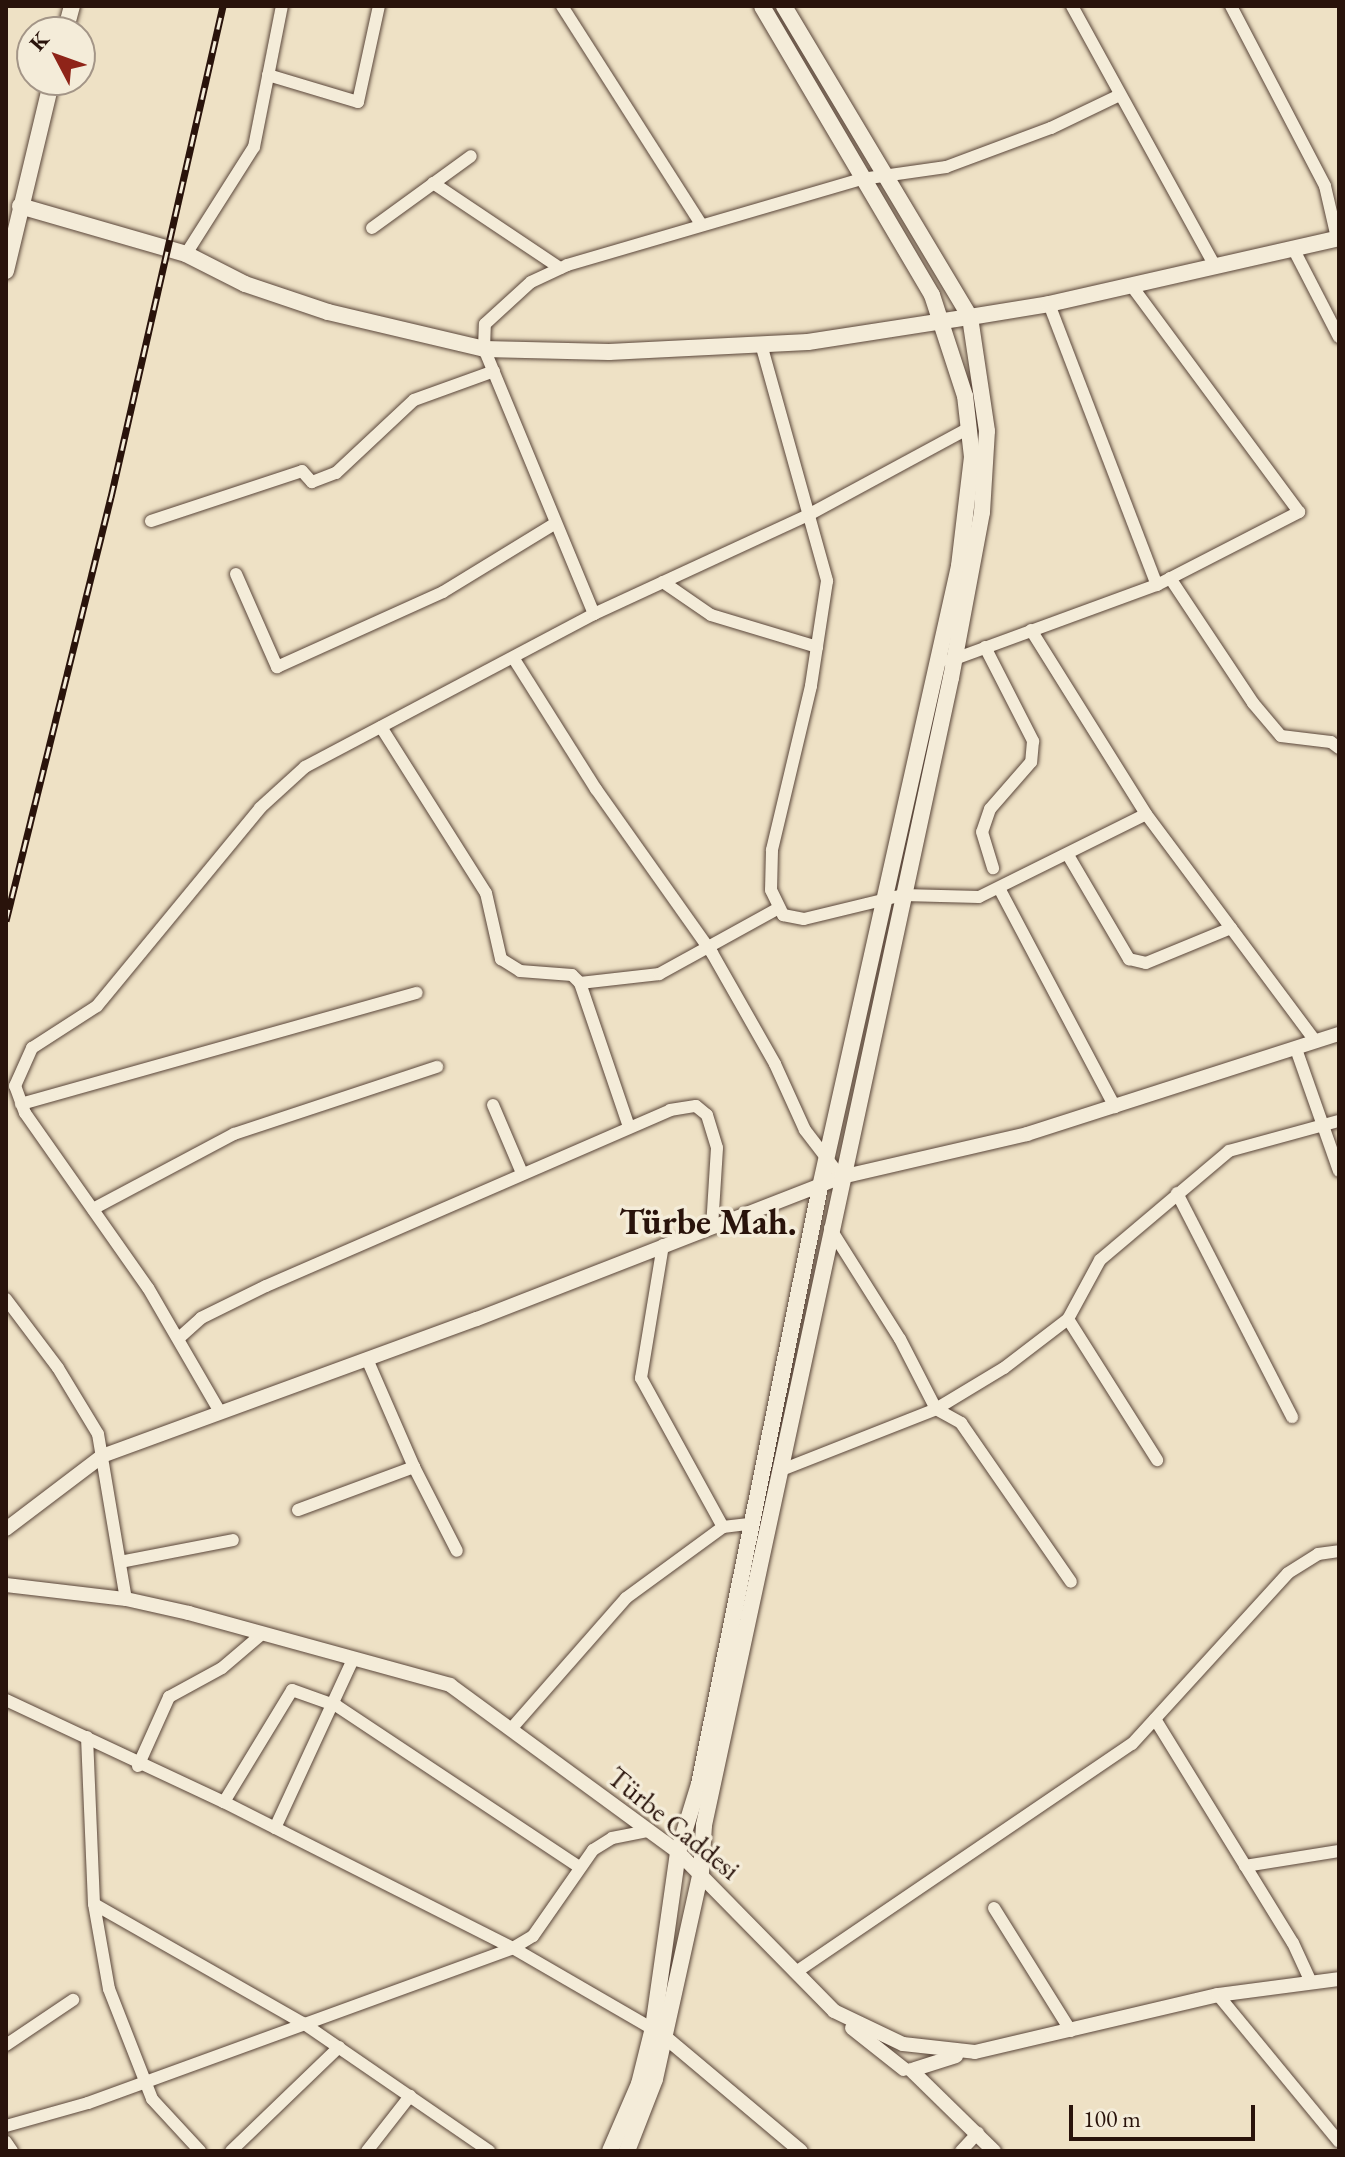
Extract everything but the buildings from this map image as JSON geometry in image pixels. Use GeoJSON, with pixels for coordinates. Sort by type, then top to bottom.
{"type":"FeatureCollection","features":[{"type":"Feature","properties":{"kind":"main road"},"geometry":{"type":"LineString","coordinates":[[610,2151],[659,2033],[678,1852],[699,1784],[749,1524],[820,1187],[959,566],[972,457],[965,396],[937,321],[932,295],[762,6]]}},
{"type":"Feature","properties":{"kind":"main road"},"geometry":{"type":"LineString","coordinates":[[627,2151],[701,1872],[704,1825],[955,658],[982,512],[987,431],[970,317],[784,6]]}},
{"type":"Feature","properties":{"kind":"main road"},"geometry":{"type":"LineString","coordinates":[[6,271],[13,203],[47,96]]}},
{"type":"Feature","properties":{"kind":"main road"},"geometry":{"type":"LineString","coordinates":[[13,203],[186,254],[245,284],[314,307],[484,349],[609,352],[761,344],[970,317],[1049,304],[1338,238]]}},
{"type":"Feature","properties":{"kind":"street"},"geometry":{"type":"LineString","coordinates":[[186,254],[254,147],[282,6]]}},
{"type":"Feature","properties":{"kind":"street"},"geometry":{"type":"LineString","coordinates":[[268,75],[358,102],[379,6]]}},
{"type":"Feature","properties":{"kind":"street"},"geometry":{"type":"LineString","coordinates":[[562,6],[700,223]]}},
{"type":"Feature","properties":{"kind":"street"},"geometry":{"type":"LineString","coordinates":[[1072,6],[1214,264]]}},
{"type":"Feature","properties":{"kind":"street"},"geometry":{"type":"LineString","coordinates":[[1231,6],[1325,186],[1338,238]]}},
{"type":"Feature","properties":{"kind":"street"},"geometry":{"type":"LineString","coordinates":[[594,614],[484,349],[485,324],[531,282],[560,268],[700,223],[862,179],[946,167],[1051,128],[1120,95]]}},
{"type":"Feature","properties":{"kind":"street"},"geometry":{"type":"LineString","coordinates":[[372,228],[471,156]]}},
{"type":"Feature","properties":{"kind":"street"},"geometry":{"type":"LineString","coordinates":[[433,183],[560,268]]}},
{"type":"Feature","properties":{"kind":"street"},"geometry":{"type":"LineString","coordinates":[[1293,248],[1339,337]]}},
{"type":"Feature","properties":{"kind":"street"},"geometry":{"type":"LineString","coordinates":[[937,667],[1157,585],[1299,512],[1131,285]]}},
{"type":"Feature","properties":{"kind":"street"},"geometry":{"type":"LineString","coordinates":[[1049,304],[1157,585]]}},
{"type":"Feature","properties":{"kind":"street"},"geometry":{"type":"LineString","coordinates":[[761,344],[827,581],[817,647],[772,850],[771,890],[783,915],[804,919],[903,895],[979,897],[1146,814]]}},
{"type":"Feature","properties":{"kind":"street"},"geometry":{"type":"LineString","coordinates":[[151,521],[302,471],[312,482],[336,473],[414,400],[494,371]]}},
{"type":"Feature","properties":{"kind":"street"},"geometry":{"type":"LineString","coordinates":[[220,1412],[179,1338],[21,1104],[15,1086],[32,1048],[97,1006],[260,808],[294,777],[594,614],[810,514],[969,428]]}},
{"type":"Feature","properties":{"kind":"street"},"geometry":{"type":"LineString","coordinates":[[236,574],[277,667],[443,592],[556,523]]}},
{"type":"Feature","properties":{"kind":"street"},"geometry":{"type":"LineString","coordinates":[[1170,578],[1253,703],[1281,736],[1331,742],[1339,748]]}},
{"type":"Feature","properties":{"kind":"street"},"geometry":{"type":"LineString","coordinates":[[663,582],[711,615],[817,647]]}},
{"type":"Feature","properties":{"kind":"street"},"geometry":{"type":"LineString","coordinates":[[1031,630],[1146,814],[1316,1042]]}},
{"type":"Feature","properties":{"kind":"street"},"geometry":{"type":"LineString","coordinates":[[985,647],[1033,741],[1031,762],[990,809],[982,832],[993,868]]}},
{"type":"Feature","properties":{"kind":"street"},"geometry":{"type":"LineString","coordinates":[[514,659],[596,789],[709,948],[775,1064],[805,1130],[841,1177]]}},
{"type":"Feature","properties":{"kind":"street"},"geometry":{"type":"LineString","coordinates":[[381,727],[486,893],[501,959],[520,971],[572,975],[580,983],[629,1127]]}},
{"type":"Feature","properties":{"kind":"street"},"geometry":{"type":"LineString","coordinates":[[1068,855],[1129,959],[1146,963],[1231,928]]}},
{"type":"Feature","properties":{"kind":"street"},"geometry":{"type":"LineString","coordinates":[[999,888],[1115,1107]]}},
{"type":"Feature","properties":{"kind":"street"},"geometry":{"type":"LineString","coordinates":[[580,983],[659,974],[779,908]]}},
{"type":"Feature","properties":{"kind":"street"},"geometry":{"type":"LineString","coordinates":[[21,1104],[417,993]]}},
{"type":"Feature","properties":{"kind":"street"},"geometry":{"type":"LineString","coordinates":[[6,1529],[102,1456],[367,1359],[841,1177],[1027,1134],[1339,1034]]}},
{"type":"Feature","properties":{"kind":"street"},"geometry":{"type":"LineString","coordinates":[[1296,1049],[1339,1171]]}},
{"type":"Feature","properties":{"kind":"street"},"geometry":{"type":"LineString","coordinates":[[93,1209],[234,1134],[437,1067]]}},
{"type":"Feature","properties":{"kind":"street"},"geometry":{"type":"LineString","coordinates":[[493,1105],[522,1173]]}},
{"type":"Feature","properties":{"kind":"street"},"geometry":{"type":"LineString","coordinates":[[179,1338],[201,1318],[266,1286],[629,1127],[683,1108],[696,1106],[707,1115],[717,1148],[712,1227]]}},
{"type":"Feature","properties":{"kind":"street"},"geometry":{"type":"LineString","coordinates":[[779,1471],[936,1409],[1004,1368],[1068,1319],[1100,1260],[1229,1151],[1322,1123],[1339,1121]]}},
{"type":"Feature","properties":{"kind":"street"},"geometry":{"type":"LineString","coordinates":[[1177,1193],[1292,1417]]}},
{"type":"Feature","properties":{"kind":"street"},"geometry":{"type":"LineString","coordinates":[[830,1228],[900,1339],[936,1409],[961,1423],[1071,1582]]}},
{"type":"Feature","properties":{"kind":"street"},"geometry":{"type":"LineString","coordinates":[[663,1245],[641,1378],[723,1527]]}},
{"type":"Feature","properties":{"kind":"street"},"geometry":{"type":"LineString","coordinates":[[6,1299],[58,1368],[98,1434],[126,1599]]}},
{"type":"Feature","properties":{"kind":"street"},"geometry":{"type":"LineString","coordinates":[[1068,1319],[1157,1460]]}},
{"type":"Feature","properties":{"kind":"street"},"geometry":{"type":"LineString","coordinates":[[367,1359],[414,1467],[457,1551]]}},
{"type":"Feature","properties":{"kind":"street"},"geometry":{"type":"LineString","coordinates":[[298,1510],[414,1467]]}},
{"type":"Feature","properties":{"kind":"street"},"geometry":{"type":"LineString","coordinates":[[511,1729],[626,1598],[723,1527],[749,1524]]}},
{"type":"Feature","properties":{"kind":"street"},"geometry":{"type":"LineString","coordinates":[[120,1562],[233,1540]]}},
{"type":"Feature","properties":{"kind":"street"},"geometry":{"type":"LineString","coordinates":[[796,1972],[1132,1744],[1288,1573],[1318,1554],[1339,1551]]}},
{"type":"Feature","properties":{"kind":"street","name":"Türbe Caddesi"},"geometry":{"type":"LineString","coordinates":[[6,1585],[126,1599],[450,1685],[678,1852],[701,1872],[834,2011],[912,2047],[960,2054],[1218,1995],[1310,1980],[1339,1979]]}},
{"type":"Feature","properties":{"kind":"street"},"geometry":{"type":"LineString","coordinates":[[138,1766],[169,1697],[222,1668],[262,1634]]}},
{"type":"Feature","properties":{"kind":"street"},"geometry":{"type":"LineString","coordinates":[[275,1828],[353,1659]]}},
{"type":"Feature","properties":{"kind":"street"},"geometry":{"type":"LineString","coordinates":[[224,1802],[292,1690],[331,1704],[578,1866]]}},
{"type":"Feature","properties":{"kind":"street"},"geometry":{"type":"LineString","coordinates":[[6,1700],[87,1737],[138,1766],[224,1802],[513,1948],[659,2033],[801,2151]]}},
{"type":"Feature","properties":{"kind":"street"},"geometry":{"type":"LineString","coordinates":[[1155,1719],[1310,1980]]}},
{"type":"Feature","properties":{"kind":"street"},"geometry":{"type":"LineString","coordinates":[[87,1737],[94,1904],[109,1989],[152,2099],[200,2151]]}},
{"type":"Feature","properties":{"kind":"street"},"geometry":{"type":"LineString","coordinates":[[6,2126],[88,2103],[513,1948],[533,1936],[578,1866],[612,1838],[648,1831]]}},
{"type":"Feature","properties":{"kind":"street"},"geometry":{"type":"LineString","coordinates":[[1245,1866],[1339,1851]]}},
{"type":"Feature","properties":{"kind":"street"},"geometry":{"type":"LineString","coordinates":[[94,1904],[303,2023],[489,2151]]}},
{"type":"Feature","properties":{"kind":"street"},"geometry":{"type":"LineString","coordinates":[[994,1908],[1071,2031]]}},
{"type":"Feature","properties":{"kind":"street"},"geometry":{"type":"LineString","coordinates":[[1218,1995],[1339,2142]]}},
{"type":"Feature","properties":{"kind":"street"},"geometry":{"type":"LineString","coordinates":[[6,2045],[73,2000]]}},
{"type":"Feature","properties":{"kind":"street"},"geometry":{"type":"LineString","coordinates":[[834,2011],[910,2069],[994,2151]]}},
{"type":"Feature","properties":{"kind":"street"},"geometry":{"type":"LineString","coordinates":[[231,2151],[339,2047]]}},
{"type":"Feature","properties":{"kind":"street"},"geometry":{"type":"LineString","coordinates":[[910,2069],[921,2059],[912,2047]]}},
{"type":"Feature","properties":{"kind":"street"},"geometry":{"type":"LineString","coordinates":[[910,2069],[960,2054]]}},
{"type":"Feature","properties":{"kind":"street"},"geometry":{"type":"LineString","coordinates":[[367,2151],[410,2096]]}},
{"type":"Feature","properties":{"kind":"street"},"geometry":{"type":"LineString","coordinates":[[961,2151],[978,2133]]}},
{"type":"Feature","properties":{"kind":"street"},"geometry":{"type":"LineString","coordinates":[[6,2142],[12,2151]]}},
{"type":"Feature","properties":{"kind":"railway"},"geometry":{"type":"LineString","coordinates":[[6,921],[111,497],[223,6]]}},
{"type":"Feature","properties":{"kind":"district","name":"Türbe Mah."},"geometry":{"type":"Point","coordinates":[708,1222]}}]}
